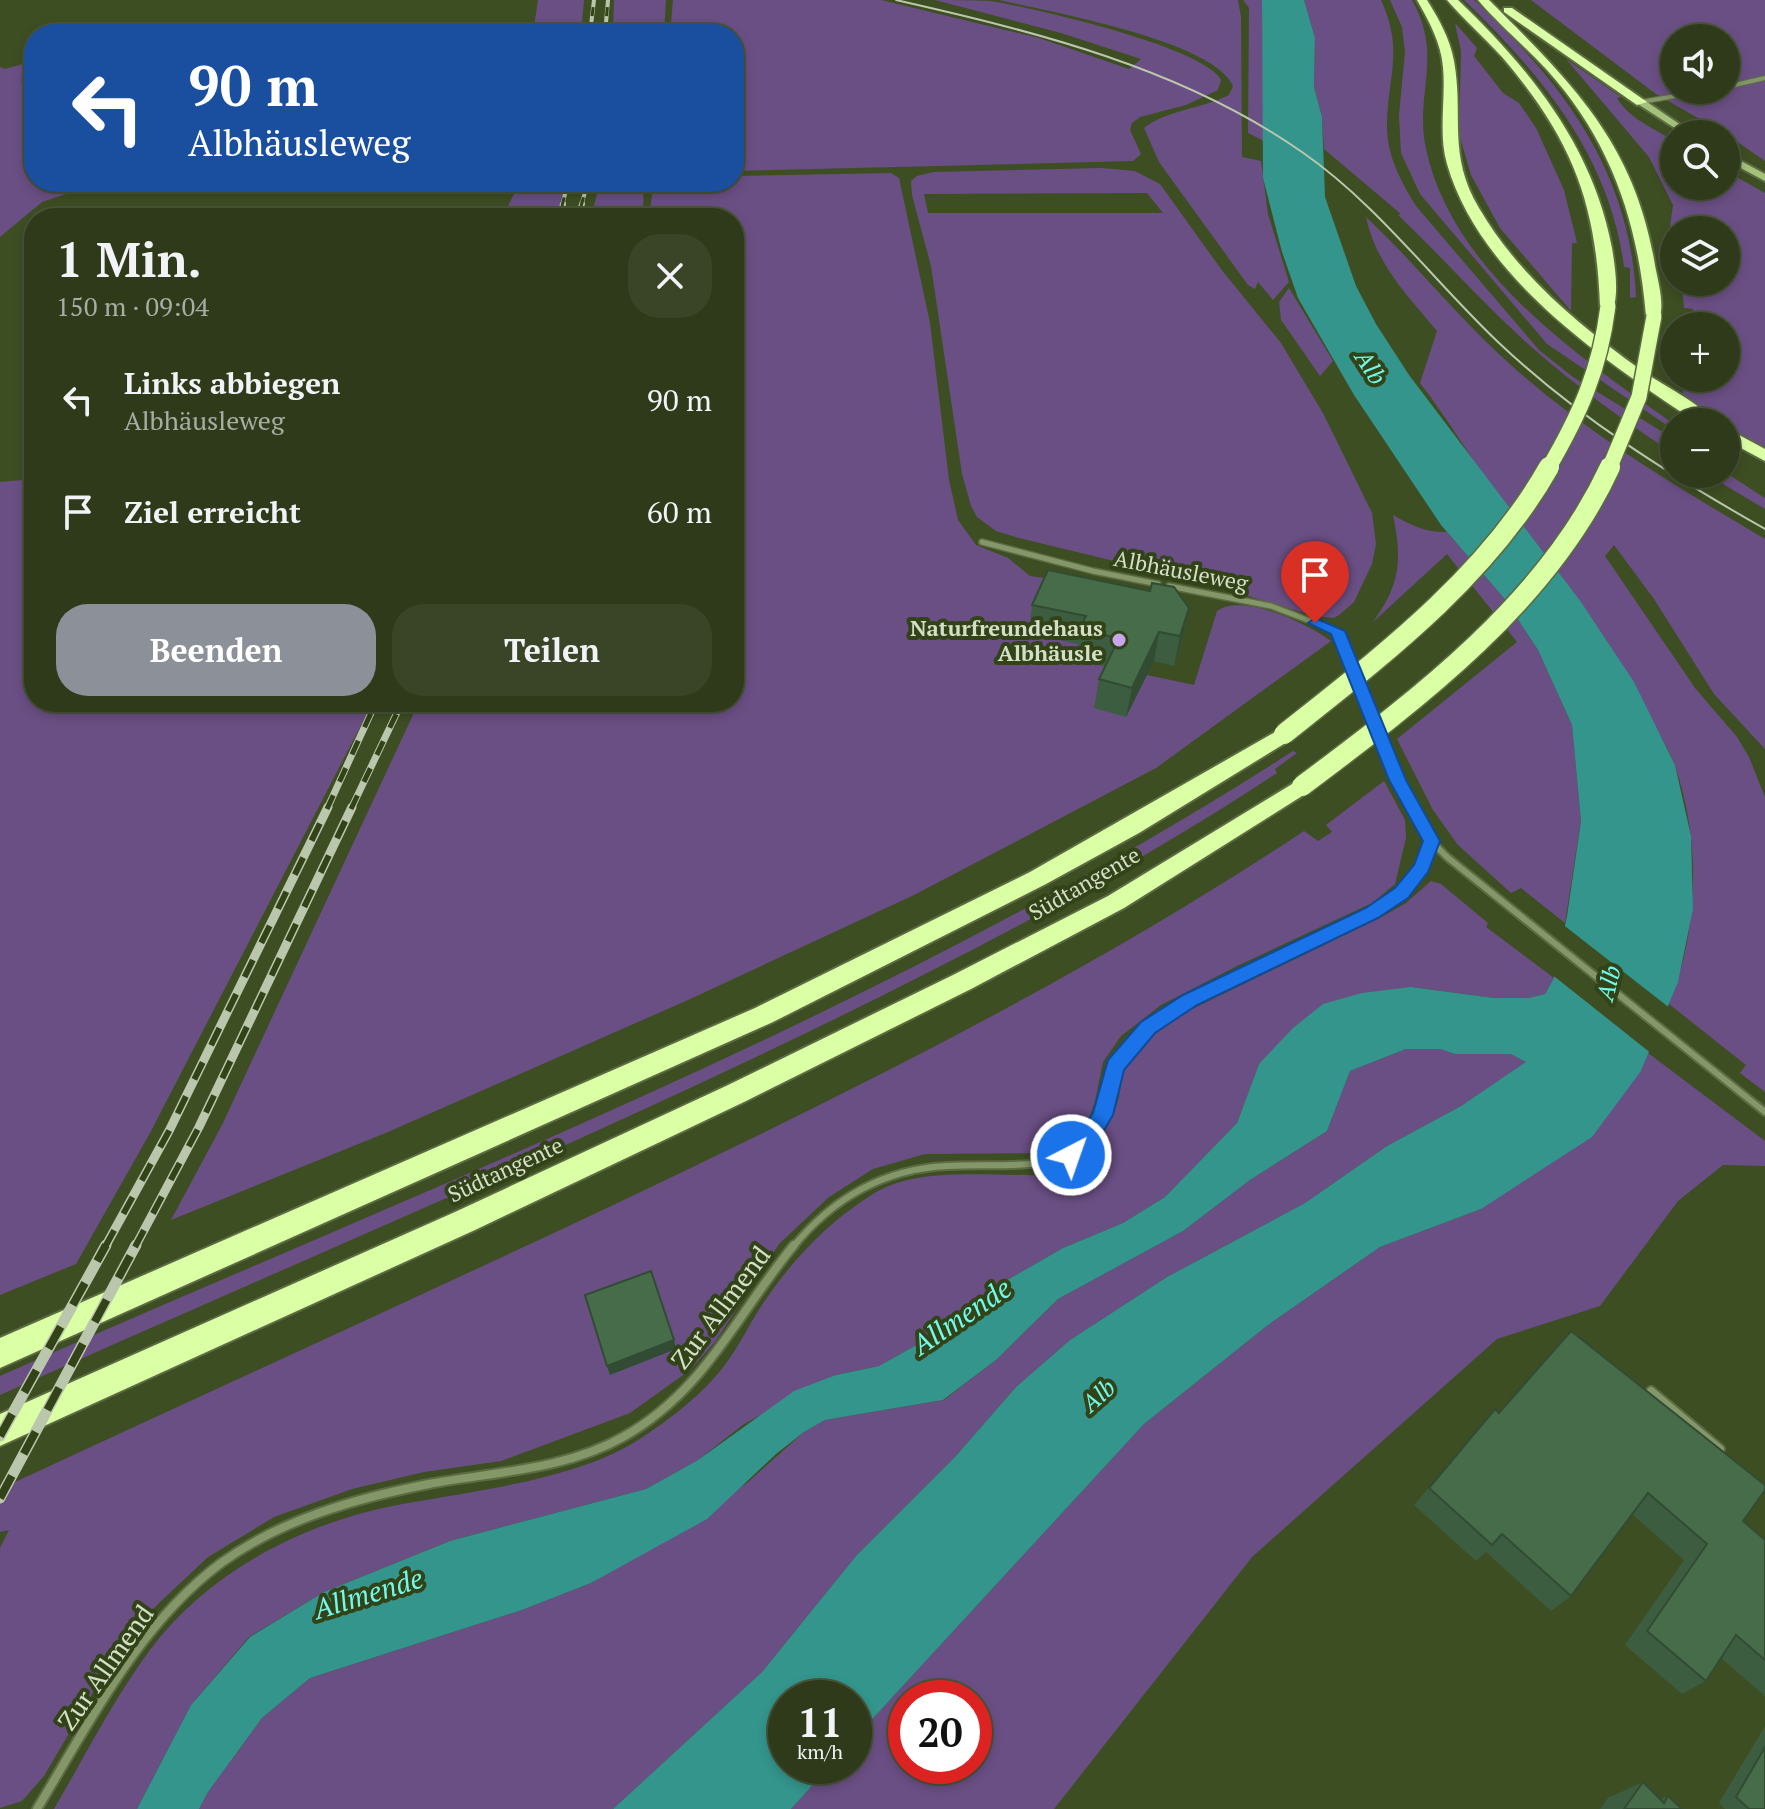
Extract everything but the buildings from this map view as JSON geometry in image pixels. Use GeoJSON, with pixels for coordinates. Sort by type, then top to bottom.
{"type":"FeatureCollection","features":[{"type":"Feature","properties":{"kind":"highway"},"geometry":{"type":"LineString","coordinates":[[1422,0],[1445,47],[1448,66],[1447,136],[1455,168],[1470,204],[1512,263],[1576,328],[1686,408]]}},
{"type":"Feature","properties":{"kind":"highway","name":"Südtangente"},"geometry":{"type":"LineString","coordinates":[[0,1353],[764,1015],[885,957],[1118,835],[1284,734],[1401,641],[1459,586],[1503,537],[1550,472],[1580,411],[1600,356],[1608,306],[1606,255],[1594,201],[1576,157],[1555,117],[1524,77],[1452,0]]}},
{"type":"Feature","properties":{"kind":"highway","name":"Südtangente"},"geometry":{"type":"LineString","coordinates":[[0,1430],[479,1214],[735,1094],[1116,902],[1302,786],[1377,730],[1456,663],[1560,551],[1603,483],[1631,421],[1647,369],[1654,316],[1647,242],[1638,208],[1614,156],[1592,119],[1560,77],[1483,0]]}},
{"type":"Feature","properties":{"kind":"highway"},"geometry":{"type":"LineString","coordinates":[[1493,0],[1641,102]]}},
{"type":"Feature","properties":{"kind":"highway"},"geometry":{"type":"LineString","coordinates":[[1740,441],[1765,456]]}},
{"type":"Feature","properties":{"kind":"main road"},"geometry":{"type":"LineString","coordinates":[[1641,102],[1669,120]]}},
{"type":"Feature","properties":{"kind":"main road"},"geometry":{"type":"LineString","coordinates":[[1740,164],[1765,178]]}},
{"type":"Feature","properties":{"kind":"street"},"geometry":{"type":"LineString","coordinates":[[1740,84],[1765,78]]}},
{"type":"Feature","properties":{"kind":"street"},"geometry":{"type":"LineString","coordinates":[[1641,102],[1660,99]]}},
{"type":"Feature","properties":{"kind":"lane","name":"Albhäusleweg"},"geometry":{"type":"LineString","coordinates":[[982,542],[1093,571],[1271,606],[1337,631],[1398,780],[1431,841],[1538,932],[1765,1112]]}},
{"type":"Feature","properties":{"kind":"lane","name":"Zur Allmend"},"geometry":{"type":"LineString","coordinates":[[37,1809],[109,1692],[144,1643],[172,1609],[219,1567],[257,1540],[319,1513],[373,1496],[537,1465],[596,1450],[619,1440],[685,1391],[729,1338],[797,1241],[827,1211],[863,1187],[905,1169],[942,1164],[1028,1165],[1071,1155],[1087,1141],[1102,1115],[1115,1066],[1148,1027],[1190,1000],[1333,933],[1402,893],[1422,868],[1431,841]]}},
{"type":"Feature","properties":{"kind":"lane"},"geometry":{"type":"LineString","coordinates":[[1651,1391],[1731,1459]]}},
{"type":"Feature","properties":{"kind":"shaded area"},"geometry":{"type":"Polygon","coordinates":[[[538,0],[584,0],[582,24],[534,24],[538,0]]]}},
{"type":"Feature","properties":{"kind":"shaded area"},"geometry":{"type":"Polygon","coordinates":[[[614,0],[666,0],[665,24],[613,24],[614,0]]]}},
{"type":"Feature","properties":{"kind":"shaded area"},"geometry":{"type":"Polygon","coordinates":[[[673,0],[881,0],[1039,38],[1129,69],[1141,59],[1061,33],[935,0],[991,1],[1078,20],[1152,42],[1208,67],[1221,80],[1218,90],[1186,105],[1140,117],[1132,123],[1130,130],[1141,154],[1133,161],[744,171],[744,24],[671,24],[673,0]]]}},
{"type":"Feature","properties":{"kind":"shaded area"},"geometry":{"type":"Polygon","coordinates":[[[999,0],[1238,0],[1241,17],[1242,157],[1261,161],[1268,214],[1289,282],[1273,300],[1258,282],[1255,289],[1248,285],[1159,162],[1144,128],[1162,118],[1229,95],[1233,86],[1220,70],[1196,55],[1128,30],[999,0]]]}},
{"type":"Feature","properties":{"kind":"shaded area"},"geometry":{"type":"Polygon","coordinates":[[[1243,0],[1262,0],[1264,141],[1248,133],[1249,8],[1243,0]]]}},
{"type":"Feature","properties":{"kind":"shaded area"},"geometry":{"type":"Polygon","coordinates":[[[1304,0],[1381,0],[1392,34],[1393,48],[1387,135],[1400,177],[1416,206],[1539,350],[1573,377],[1660,430],[1660,444],[1599,402],[1528,344],[1398,215],[1401,214],[1324,149],[1322,117],[1314,87],[1315,38],[1304,0]]]}},
{"type":"Feature","properties":{"kind":"shaded area"},"geometry":{"type":"Polygon","coordinates":[[[1390,0],[1412,0],[1421,20],[1427,57],[1423,110],[1426,149],[1440,193],[1462,234],[1491,272],[1524,307],[1599,370],[1660,414],[1660,421],[1547,344],[1420,194],[1401,153],[1399,115],[1405,52],[1402,27],[1390,0]]]}},
{"type":"Feature","properties":{"kind":"shaded area"},"geometry":{"type":"Polygon","coordinates":[[[1464,0],[1474,0],[1506,31],[1563,97],[1586,132],[1606,170],[1621,209],[1631,251],[1636,297],[1630,298],[1630,268],[1624,267],[1604,189],[1588,154],[1545,88],[1464,0]]]}},
{"type":"Feature","properties":{"kind":"shaded area"},"geometry":{"type":"Polygon","coordinates":[[[1531,0],[1765,0],[1765,161],[1740,144],[1740,120],[1702,120],[1674,104],[1740,104],[1740,24],[1660,24],[1660,96],[1531,0]]]}},
{"type":"Feature","properties":{"kind":"shaded area"},"geometry":{"type":"Polygon","coordinates":[[[1455,23],[1477,48],[1474,56],[1503,93],[1519,103],[1536,128],[1564,190],[1577,243],[1572,243],[1571,311],[1500,228],[1471,175],[1459,134],[1461,51],[1455,23]]]}},
{"type":"Feature","properties":{"kind":"shaded area"},"geometry":{"type":"Polygon","coordinates":[[[1566,59],[1621,97],[1617,98],[1635,117],[1660,132],[1660,179],[1649,157],[1566,59]]]}},
{"type":"Feature","properties":{"kind":"shaded area"},"geometry":{"type":"Polygon","coordinates":[[[24,64],[24,86],[20,76],[24,90],[24,192],[72,192],[42,202],[35,208],[24,208],[24,217],[0,237],[0,67],[5,69],[24,64]]]}},
{"type":"Feature","properties":{"kind":"shaded area"},"geometry":{"type":"Polygon","coordinates":[[[1102,168],[1135,171],[1160,184],[1221,269],[1281,343],[1324,415],[1372,513],[1376,544],[1372,564],[1354,602],[1334,618],[1314,616],[1209,584],[1019,538],[996,531],[977,517],[962,474],[931,266],[912,195],[911,181],[917,176],[934,172],[1102,168]],[[1147,193],[924,194],[928,213],[1163,213],[1147,193]]]}},
{"type":"Feature","properties":{"kind":"shaded area"},"geometry":{"type":"Polygon","coordinates":[[[891,173],[899,178],[930,323],[949,480],[958,520],[976,545],[1008,558],[1030,576],[1060,580],[1082,645],[1076,660],[1194,685],[1217,611],[1228,606],[1242,605],[1275,612],[1331,641],[1156,768],[914,895],[688,1000],[388,1132],[171,1220],[222,1125],[414,712],[744,712],[744,208],[650,208],[652,192],[744,192],[744,176],[891,173]]]}},
{"type":"Feature","properties":{"kind":"shaded area"},"geometry":{"type":"Polygon","coordinates":[[[1740,179],[1765,193],[1765,450],[1740,434],[1740,408],[1699,408],[1682,397],[1683,392],[1740,392],[1740,312],[1693,312],[1693,309],[1684,308],[1683,296],[1740,296],[1740,216],[1671,216],[1670,200],[1740,200],[1740,179]]]}},
{"type":"Feature","properties":{"kind":"shaded area"},"geometry":{"type":"Polygon","coordinates":[[[563,192],[559,208],[507,208],[514,194],[563,192]]]}},
{"type":"Feature","properties":{"kind":"shaded area"},"geometry":{"type":"Polygon","coordinates":[[[598,192],[643,194],[642,208],[594,208],[598,192]]]}},
{"type":"Feature","properties":{"kind":"shaded area"},"geometry":{"type":"Polygon","coordinates":[[[1366,217],[1512,366],[1571,414],[1660,475],[1660,488],[1680,488],[1765,539],[1765,749],[1714,694],[1654,599],[1614,545],[1605,556],[1695,688],[1737,737],[1749,757],[1765,797],[1765,1092],[1740,1073],[1746,1065],[1669,1004],[1686,946],[1693,885],[1689,824],[1670,755],[1602,634],[1489,483],[1420,383],[1437,331],[1404,292],[1377,250],[1366,217]]]}},
{"type":"Feature","properties":{"kind":"shaded area"},"geometry":{"type":"Polygon","coordinates":[[[1289,288],[1333,361],[1320,376],[1281,320],[1279,302],[1289,288]]]}},
{"type":"Feature","properties":{"kind":"shaded area"},"geometry":{"type":"Polygon","coordinates":[[[24,480],[24,712],[368,712],[150,1133],[76,1264],[0,1295],[0,482],[24,480]]]}},
{"type":"Feature","properties":{"kind":"shaded area"},"geometry":{"type":"Polygon","coordinates":[[[1740,482],[1765,498],[1765,509],[1730,488],[1740,488],[1740,482]]]}},
{"type":"Feature","properties":{"kind":"shaded area"},"geometry":{"type":"Polygon","coordinates":[[[1393,515],[1425,530],[1447,532],[1503,597],[1538,650],[1572,725],[1581,820],[1565,923],[1521,888],[1511,893],[1458,845],[1433,810],[1397,739],[1517,642],[1447,554],[1373,622],[1389,595],[1397,571],[1398,545],[1393,515]]]}},
{"type":"Feature","properties":{"kind":"shaded area"},"geometry":{"type":"Polygon","coordinates":[[[1293,751],[1297,753],[1275,769],[1277,773],[1162,845],[1044,912],[863,1005],[603,1128],[0,1395],[0,1376],[495,1162],[822,1012],[982,931],[1140,845],[1293,751]]]}},
{"type":"Feature","properties":{"kind":"shaded area"},"geometry":{"type":"Polygon","coordinates":[[[1384,781],[1405,820],[1406,838],[1395,884],[1372,903],[1161,1005],[1121,1036],[1103,1062],[1095,1101],[1087,1124],[1077,1137],[1041,1153],[925,1154],[873,1169],[829,1197],[779,1244],[715,1342],[690,1370],[630,1413],[501,1461],[424,1472],[352,1489],[274,1517],[208,1557],[158,1604],[119,1648],[44,1776],[22,1801],[0,1808],[0,1548],[9,1530],[0,1532],[0,1489],[607,1208],[874,1078],[1136,936],[1304,831],[1318,841],[1332,832],[1326,825],[1384,781]]]}},
{"type":"Feature","properties":{"kind":"shaded area"},"geometry":{"type":"Polygon","coordinates":[[[1431,881],[1441,884],[1488,923],[1486,927],[1554,978],[1545,994],[1528,998],[1494,998],[1411,987],[1259,1064],[1237,1123],[1165,1197],[1123,1223],[1063,1248],[995,1287],[936,1334],[879,1366],[836,1375],[744,1424],[698,1460],[646,1489],[450,1541],[324,1592],[249,1637],[191,1705],[137,1809],[54,1809],[112,1708],[150,1650],[175,1620],[234,1571],[302,1534],[339,1520],[558,1474],[586,1465],[635,1442],[707,1386],[729,1359],[787,1270],[827,1229],[857,1205],[873,1194],[906,1180],[963,1174],[1044,1175],[1069,1169],[1101,1138],[1116,1107],[1125,1068],[1136,1051],[1159,1030],[1184,1013],[1380,918],[1406,903],[1431,881]]]}},
{"type":"Feature","properties":{"kind":"shaded area"},"geometry":{"type":"Polygon","coordinates":[[[1406,1049],[1440,1049],[1455,1054],[1512,1054],[1527,1062],[1461,1106],[1387,1146],[1305,1203],[1167,1277],[1070,1340],[1016,1387],[955,1457],[856,1556],[762,1672],[613,1809],[199,1809],[262,1718],[310,1678],[522,1610],[591,1583],[747,1483],[804,1432],[825,1420],[944,1400],[996,1360],[1058,1299],[1183,1231],[1250,1180],[1327,1131],[1350,1071],[1406,1049]]]}},
{"type":"Feature","properties":{"kind":"shaded area"},"geometry":{"type":"Polygon","coordinates":[[[1648,1053],[1765,1141],[1765,1166],[1723,1165],[1678,1201],[1600,1306],[1497,1339],[1252,1557],[1054,1809],[791,1809],[814,1784],[872,1784],[872,1719],[888,1702],[888,1784],[992,1784],[992,1680],[908,1680],[1144,1424],[1268,1325],[1380,1247],[1481,1209],[1641,1071],[1648,1053]]]}},
{"type":"Feature","properties":{"kind":"water"},"geometry":{"type":"Polygon","coordinates":[[[1262,0],[1304,0],[1315,38],[1314,87],[1322,117],[1325,197],[1356,286],[1409,375],[1581,602],[1634,682],[1675,765],[1691,836],[1693,909],[1678,982],[1641,1071],[1592,1137],[1481,1209],[1380,1247],[1268,1325],[1144,1424],[908,1680],[888,1680],[888,1702],[872,1719],[872,1680],[768,1680],[768,1784],[814,1784],[791,1809],[613,1809],[762,1672],[856,1556],[955,1457],[1016,1387],[1070,1340],[1167,1277],[1305,1203],[1387,1146],[1461,1106],[1526,1062],[1511,1054],[1455,1054],[1440,1049],[1406,1049],[1350,1071],[1327,1131],[1250,1180],[1183,1231],[1058,1299],[996,1360],[943,1400],[825,1420],[776,1454],[707,1519],[591,1583],[522,1610],[310,1678],[262,1718],[199,1809],[137,1809],[191,1705],[250,1637],[324,1592],[450,1541],[646,1489],[698,1460],[794,1391],[836,1375],[879,1366],[936,1334],[995,1287],[1063,1248],[1123,1223],[1165,1197],[1237,1123],[1259,1064],[1293,1028],[1323,1004],[1362,993],[1411,987],[1494,998],[1528,998],[1545,994],[1554,978],[1567,916],[1581,821],[1572,725],[1538,650],[1503,597],[1441,525],[1354,395],[1298,298],[1282,252],[1263,178],[1262,0]]]}},
{"type":"Feature","properties":{"kind":"pier"},"geometry":{"type":"Polygon","coordinates":[[[1561,923],[1671,1009],[1652,1054],[1550,973],[1561,923]]]}},
{"type":"Feature","properties":{"kind":"tram line"},"geometry":{"type":"LineString","coordinates":[[896,0],[1002,25],[1107,56],[1208,97],[1256,123],[1302,152],[1355,195],[1498,342],[1560,395],[1660,466],[1765,529]]}},
{"type":"Feature","properties":{"kind":"railway"},"geometry":{"type":"LineString","coordinates":[[591,24],[594,0]]}},
{"type":"Feature","properties":{"kind":"railway"},"geometry":{"type":"LineString","coordinates":[[606,24],[608,0]]}},
{"type":"Feature","properties":{"kind":"railway"},"geometry":{"type":"LineString","coordinates":[[562,206],[566,192]]}},
{"type":"Feature","properties":{"kind":"railway"},"geometry":{"type":"LineString","coordinates":[[581,206],[585,192]]}},
{"type":"Feature","properties":{"kind":"railway"},"geometry":{"type":"LineString","coordinates":[[562,208],[563,204]]}},
{"type":"Feature","properties":{"kind":"railway"},"geometry":{"type":"LineString","coordinates":[[581,208],[582,204]]}},
{"type":"Feature","properties":{"kind":"railway"},"geometry":{"type":"LineString","coordinates":[[327,809],[371,712]]}},
{"type":"Feature","properties":{"kind":"railway"},"geometry":{"type":"LineString","coordinates":[[351,809],[397,712]]}},
{"type":"Feature","properties":{"kind":"railway"},"geometry":{"type":"LineString","coordinates":[[105,1247],[169,1131],[328,807]]}},
{"type":"Feature","properties":{"kind":"railway"},"geometry":{"type":"LineString","coordinates":[[135,1247],[199,1127],[352,807]]}},
{"type":"Feature","properties":{"kind":"railway"},"geometry":{"type":"LineString","coordinates":[[0,1436],[106,1245]]}},
{"type":"Feature","properties":{"kind":"railway"},"geometry":{"type":"LineString","coordinates":[[0,1498],[136,1245]]}},
{"type":"Feature","properties":{"kind":"place","name":"Naturfreundehaus Albhäusle"},"geometry":{"type":"Point","coordinates":[1119,640]}},
{"type":"Feature","properties":{"kind":"route"},"geometry":{"type":"LineString","coordinates":[[1071,1155],[1087,1141],[1102,1115],[1115,1066],[1148,1027],[1190,1000],[1372,913],[1402,893],[1422,868],[1431,841],[1398,780],[1337,631],[1315,623]]}},
{"type":"Feature","properties":{"kind":"water label","name":"Alb"},"geometry":{"type":"Point","coordinates":[1371,367]}},
{"type":"Feature","properties":{"kind":"water label","name":"Alb"},"geometry":{"type":"Point","coordinates":[1608,983]}},
{"type":"Feature","properties":{"kind":"water label","name":"Allmende"},"geometry":{"type":"Point","coordinates":[961,1316]}},
{"type":"Feature","properties":{"kind":"water label","name":"Alb"},"geometry":{"type":"Point","coordinates":[1098,1395]}},
{"type":"Feature","properties":{"kind":"water label","name":"Allmende"},"geometry":{"type":"Point","coordinates":[368,1593]}}]}
